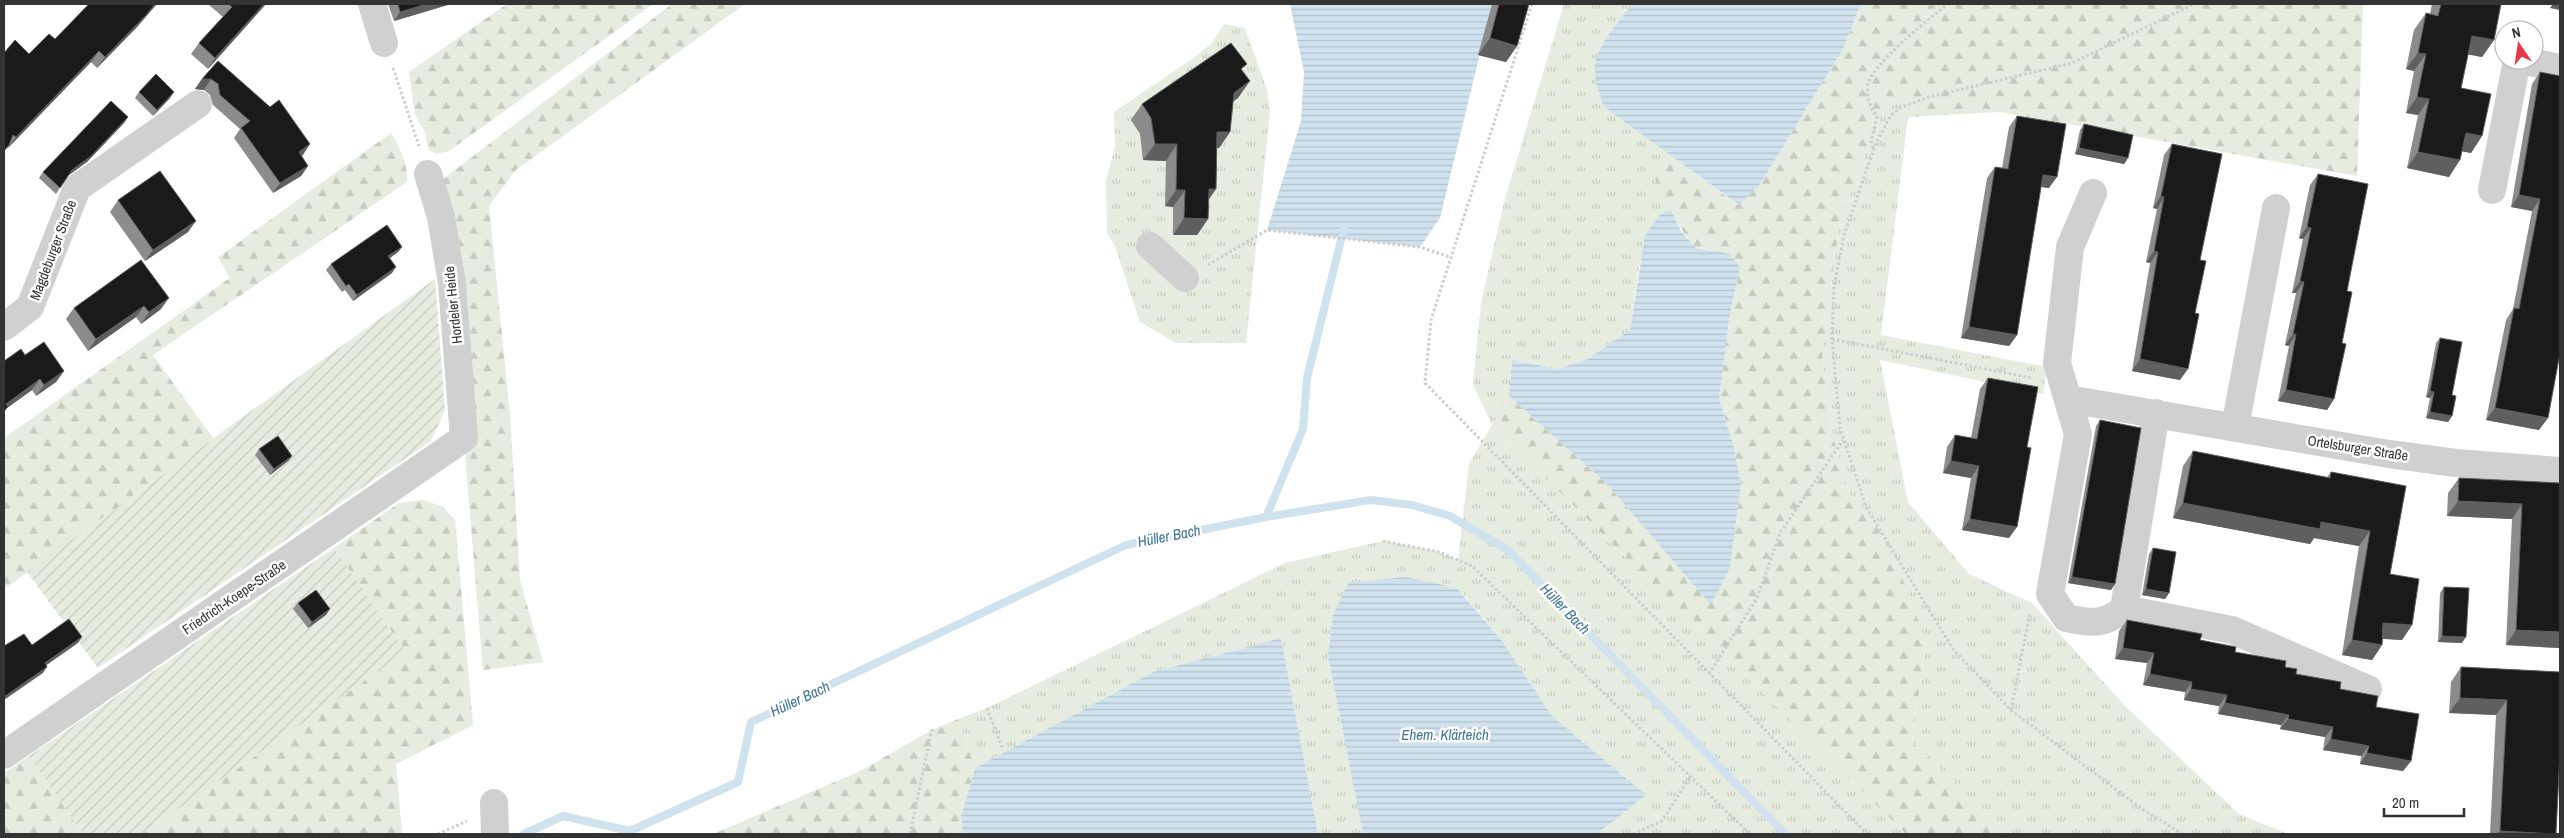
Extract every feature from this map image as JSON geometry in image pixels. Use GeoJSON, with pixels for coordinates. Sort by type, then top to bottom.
{"type":"FeatureCollection","features":[{"type":"Feature","properties":{"kind":"street"},"geometry":{"type":"LineString","coordinates":[[372,4],[384,43]]}},
{"type":"Feature","properties":{"kind":"street"},"geometry":{"type":"LineString","coordinates":[[2544,65],[2560,68]]}},
{"type":"Feature","properties":{"kind":"street"},"geometry":{"type":"LineString","coordinates":[[2492,190],[2516,70]]}},
{"type":"Feature","properties":{"kind":"street","name":"Magdeburger Straße"},"geometry":{"type":"LineString","coordinates":[[4,327],[30,308],[77,188],[198,104]]}},
{"type":"Feature","properties":{"kind":"street","name":"Hordeler Heide"},"geometry":{"type":"LineString","coordinates":[[428,174],[441,217],[452,284],[464,438]]}},
{"type":"Feature","properties":{"kind":"street"},"geometry":{"type":"LineString","coordinates":[[2093,193],[2070,247],[2057,363],[2078,434],[2050,594],[2066,618],[2097,624],[2114,617],[2124,609],[2156,413]]}},
{"type":"Feature","properties":{"kind":"street"},"geometry":{"type":"LineString","coordinates":[[2235,427],[2276,208]]}},
{"type":"Feature","properties":{"kind":"street"},"geometry":{"type":"LineString","coordinates":[[1150,246],[1185,278]]}},
{"type":"Feature","properties":{"kind":"street","name":"Ortelsburger Straße"},"geometry":{"type":"LineString","coordinates":[[2068,399],[2389,454],[2456,463],[2560,471]]}},
{"type":"Feature","properties":{"kind":"street","name":"Friedrich-Koepe-Straße"},"geometry":{"type":"LineString","coordinates":[[4,755],[464,438]]}},
{"type":"Feature","properties":{"kind":"street"},"geometry":{"type":"LineString","coordinates":[[2124,609],[2232,630],[2368,689]]}},
{"type":"Feature","properties":{"kind":"street"},"geometry":{"type":"LineString","coordinates":[[494,803],[495,834]]}},
{"type":"Feature","properties":{"kind":"path"},"geometry":{"type":"LineString","coordinates":[[1532,4],[1431,320],[1426,383],[1867,834]]}},
{"type":"Feature","properties":{"kind":"path"},"geometry":{"type":"LineString","coordinates":[[1873,149],[1871,141],[1877,117],[1870,108],[1868,82],[1883,61],[1948,4]]}},
{"type":"Feature","properties":{"kind":"path"},"geometry":{"type":"LineString","coordinates":[[2182,834],[2142,809],[2011,710],[1948,641],[1866,508],[1840,428],[1832,339],[1834,287],[1844,235],[1873,149],[1891,115],[1902,107],[1929,97],[2072,63],[2194,4]]}},
{"type":"Feature","properties":{"kind":"path"},"geometry":{"type":"LineString","coordinates":[[384,43],[428,174]]}},
{"type":"Feature","properties":{"kind":"path"},"geometry":{"type":"LineString","coordinates":[[1185,278],[1267,230],[1420,247],[1450,257]]}},
{"type":"Feature","properties":{"kind":"path"},"geometry":{"type":"LineString","coordinates":[[1832,339],[2032,377],[2068,399]]}},
{"type":"Feature","properties":{"kind":"path"},"geometry":{"type":"LineString","coordinates":[[1709,674],[1757,598],[1780,533],[1844,439]]}},
{"type":"Feature","properties":{"kind":"path"},"geometry":{"type":"LineString","coordinates":[[1383,541],[1439,552],[1472,566],[1750,834]]}},
{"type":"Feature","properties":{"kind":"path"},"geometry":{"type":"LineString","coordinates":[[2011,710],[2029,615],[2050,594]]}},
{"type":"Feature","properties":{"kind":"path"},"geometry":{"type":"LineString","coordinates":[[987,708],[1002,747]]}},
{"type":"Feature","properties":{"kind":"path"},"geometry":{"type":"LineString","coordinates":[[910,834],[932,730]]}},
{"type":"Feature","properties":{"kind":"path"},"geometry":{"type":"LineString","coordinates":[[1633,834],[1662,820],[1690,777]]}},
{"type":"Feature","properties":{"kind":"green space"},"geometry":{"type":"Polygon","coordinates":[[[507,4],[653,4],[449,151],[436,154],[429,150],[424,130],[415,115],[409,72],[507,4]]]}},
{"type":"Feature","properties":{"kind":"green space"},"geometry":{"type":"Polygon","coordinates":[[[672,4],[745,4],[516,170],[489,206],[510,415],[520,580],[543,662],[483,670],[442,180],[672,4]]]}},
{"type":"Feature","properties":{"kind":"green space"},"geometry":{"type":"Polygon","coordinates":[[[1564,4],[1632,4],[1595,62],[1604,107],[1669,154],[1653,172],[1671,210],[1661,213],[1639,267],[1630,330],[1588,359],[1557,369],[1512,360],[1509,396],[1492,425],[1473,385],[1481,303],[1504,202],[1564,4]]]}},
{"type":"Feature","properties":{"kind":"green space"},"geometry":{"type":"Polygon","coordinates":[[[1861,4],[2363,4],[2357,176],[2000,112],[1908,117],[1917,99],[1885,107],[1859,169],[1839,227],[1822,357],[1833,437],[1849,493],[1882,525],[1926,641],[1912,742],[2009,834],[1906,834],[1492,425],[1509,396],[1606,483],[1711,604],[1730,568],[1741,484],[1733,444],[1719,399],[1730,313],[1740,268],[1711,250],[1696,248],[1671,212],[1653,172],[1669,154],[1738,205],[1760,184],[1843,49],[1861,4]]]}},
{"type":"Feature","properties":{"kind":"green space"},"geometry":{"type":"Polygon","coordinates":[[[1224,24],[1245,28],[1267,90],[1270,112],[1246,343],[1176,343],[1140,322],[1115,246],[1107,233],[1106,181],[1115,147],[1114,112],[1192,59],[1212,43],[1224,24]]]}},
{"type":"Feature","properties":{"kind":"green space"},"geometry":{"type":"Polygon","coordinates":[[[1917,99],[1908,117],[1881,335],[2047,367],[2043,394],[1880,360],[1908,502],[1969,574],[2032,603],[2125,706],[2239,814],[2288,834],[2009,834],[1912,742],[1926,641],[1849,493],[1833,437],[1822,357],[1839,227],[1859,169],[1885,107],[1917,99]]]}},
{"type":"Feature","properties":{"kind":"green space"},"geometry":{"type":"Polygon","coordinates":[[[391,133],[403,156],[407,182],[153,355],[213,438],[4,589],[4,438],[230,278],[218,257],[391,133]]]}},
{"type":"Feature","properties":{"kind":"green space"},"geometry":{"type":"Polygon","coordinates":[[[435,279],[445,410],[431,441],[98,668],[27,572],[435,279]]]}},
{"type":"Feature","properties":{"kind":"green space"},"geometry":{"type":"Polygon","coordinates":[[[1492,425],[1906,834],[1597,834],[1646,795],[1552,716],[1502,641],[1458,588],[1328,656],[1363,834],[1318,834],[1281,638],[1153,672],[975,768],[958,719],[987,708],[1285,563],[1383,541],[1436,551],[1458,560],[1469,464],[1492,425]]]}},
{"type":"Feature","properties":{"kind":"green space"},"geometry":{"type":"Polygon","coordinates":[[[423,500],[441,506],[455,519],[473,725],[396,764],[402,834],[142,834],[406,652],[334,548],[399,503],[423,500]]]}},
{"type":"Feature","properties":{"kind":"green space"},"geometry":{"type":"Polygon","coordinates":[[[334,548],[406,652],[142,834],[83,834],[29,756],[334,548]]]}},
{"type":"Feature","properties":{"kind":"green space"},"geometry":{"type":"Polygon","coordinates":[[[958,719],[975,768],[961,816],[963,834],[713,834],[858,772],[932,730],[958,719]]]}},
{"type":"Feature","properties":{"kind":"green space"},"geometry":{"type":"Polygon","coordinates":[[[29,756],[83,834],[4,834],[4,773],[29,756]]]}},
{"type":"Feature","properties":{"kind":"water"},"geometry":{"type":"Polygon","coordinates":[[[1290,4],[1492,4],[1440,218],[1420,247],[1267,230],[1301,121],[1304,72],[1290,4]]]}},
{"type":"Feature","properties":{"kind":"water"},"geometry":{"type":"Polygon","coordinates":[[[1632,4],[1861,4],[1843,49],[1760,184],[1739,205],[1604,107],[1596,81],[1596,57],[1632,4]]]}},
{"type":"Feature","properties":{"kind":"water"},"geometry":{"type":"Polygon","coordinates":[[[1671,210],[1681,231],[1696,248],[1730,254],[1740,268],[1730,313],[1719,399],[1733,444],[1741,484],[1730,568],[1711,605],[1606,483],[1509,396],[1512,360],[1557,369],[1588,359],[1630,330],[1645,236],[1661,213],[1671,210]]]}},
{"type":"Feature","properties":{"kind":"water","name":"Ehem. Klärteich"},"geometry":{"type":"Polygon","coordinates":[[[1405,577],[1457,588],[1502,641],[1552,716],[1646,795],[1597,834],[1363,834],[1328,656],[1333,615],[1348,583],[1405,577]]]}},
{"type":"Feature","properties":{"kind":"water"},"geometry":{"type":"Polygon","coordinates":[[[1281,638],[1318,834],[963,834],[961,816],[975,768],[1153,672],[1281,638]]]}},
{"type":"Feature","properties":{"kind":"building"},"geometry":{"type":"Polygon","coordinates":[[[89,4],[155,4],[105,57],[99,51],[16,137],[13,135],[4,151],[4,53],[15,40],[29,54],[49,34],[55,39],[89,4]]]}},
{"type":"Feature","properties":{"kind":"building"},"geometry":{"type":"Polygon","coordinates":[[[228,4],[264,4],[215,58],[199,43],[232,7],[228,4]]]}},
{"type":"Feature","properties":{"kind":"building"},"geometry":{"type":"Polygon","coordinates":[[[398,4],[427,4],[400,12],[398,4]]]}},
{"type":"Feature","properties":{"kind":"building"},"geometry":{"type":"Polygon","coordinates":[[[1499,4],[1529,4],[1517,46],[1490,38],[1499,4]]]}},
{"type":"Feature","properties":{"kind":"building"},"geometry":{"type":"Polygon","coordinates":[[[2441,4],[2501,4],[2498,20],[2494,20],[2494,40],[2472,36],[2461,88],[2491,94],[2482,136],[2466,133],[2460,160],[2418,152],[2429,99],[2417,97],[2426,54],[2418,53],[2426,13],[2438,16],[2441,4]]]}},
{"type":"Feature","properties":{"kind":"building"},"geometry":{"type":"Polygon","coordinates":[[[1231,43],[1247,64],[1241,69],[1250,81],[1234,93],[1230,132],[1217,132],[1216,189],[1209,189],[1208,219],[1184,218],[1185,190],[1176,190],[1177,144],[1155,144],[1151,118],[1142,104],[1231,43]]]}},
{"type":"Feature","properties":{"kind":"building"},"geometry":{"type":"Polygon","coordinates":[[[218,61],[270,107],[279,100],[310,144],[299,152],[308,166],[280,183],[241,128],[250,121],[220,95],[218,84],[211,79],[202,79],[218,61]]]}},
{"type":"Feature","properties":{"kind":"building"},"geometry":{"type":"Polygon","coordinates":[[[2540,72],[2560,76],[2560,353],[2548,418],[2495,408],[2514,308],[2519,309],[2540,199],[2519,195],[2540,72]]]}},
{"type":"Feature","properties":{"kind":"building"},"geometry":{"type":"Polygon","coordinates":[[[156,74],[174,92],[157,110],[139,92],[156,74]]]}},
{"type":"Feature","properties":{"kind":"building"},"geometry":{"type":"Polygon","coordinates":[[[111,101],[128,117],[91,156],[72,170],[60,188],[43,172],[111,101]]]}},
{"type":"Feature","properties":{"kind":"building"},"geometry":{"type":"Polygon","coordinates":[[[2017,116],[2066,124],[2057,177],[2043,175],[2017,335],[1969,327],[1995,167],[2008,169],[2017,116]]]}},
{"type":"Feature","properties":{"kind":"building"},"geometry":{"type":"Polygon","coordinates":[[[2084,124],[2133,135],[2128,158],[2079,148],[2084,124]]]}},
{"type":"Feature","properties":{"kind":"building"},"geometry":{"type":"Polygon","coordinates":[[[2172,144],[2222,154],[2200,260],[2206,261],[2195,313],[2199,314],[2188,369],[2140,359],[2158,252],[2154,251],[2164,197],[2161,196],[2172,144]]]}},
{"type":"Feature","properties":{"kind":"building"},"geometry":{"type":"Polygon","coordinates":[[[160,171],[196,221],[153,250],[118,200],[160,171]]]}},
{"type":"Feature","properties":{"kind":"building"},"geometry":{"type":"Polygon","coordinates":[[[2318,174],[2368,184],[2347,291],[2352,292],[2342,343],[2346,344],[2334,399],[2286,390],[2296,334],[2293,334],[2304,282],[2300,281],[2311,228],[2307,227],[2318,174]]]}},
{"type":"Feature","properties":{"kind":"building"},"geometry":{"type":"Polygon","coordinates":[[[387,225],[402,247],[388,256],[396,267],[357,295],[349,284],[346,286],[331,264],[387,225]]]}},
{"type":"Feature","properties":{"kind":"building"},"geometry":{"type":"Polygon","coordinates":[[[141,260],[169,298],[149,312],[144,306],[96,339],[74,308],[141,260]]]}},
{"type":"Feature","properties":{"kind":"building"},"geometry":{"type":"Polygon","coordinates":[[[2440,338],[2462,342],[2452,395],[2456,396],[2452,416],[2430,412],[2434,392],[2430,391],[2440,338]]]}},
{"type":"Feature","properties":{"kind":"building"},"geometry":{"type":"Polygon","coordinates":[[[44,342],[64,371],[44,385],[40,379],[6,404],[8,407],[4,410],[4,361],[21,349],[25,355],[44,342]]]}},
{"type":"Feature","properties":{"kind":"building"},"geometry":{"type":"Polygon","coordinates":[[[1988,378],[2038,387],[2027,447],[2031,448],[2017,527],[1970,519],[1979,466],[1951,461],[1955,435],[1977,439],[1988,378]]]}},
{"type":"Feature","properties":{"kind":"building"},"geometry":{"type":"Polygon","coordinates":[[[2100,420],[2141,428],[2115,584],[2072,577],[2100,420]]]}},
{"type":"Feature","properties":{"kind":"building"},"geometry":{"type":"Polygon","coordinates":[[[278,436],[292,456],[274,469],[259,449],[278,436]]]}},
{"type":"Feature","properties":{"kind":"building"},"geometry":{"type":"Polygon","coordinates":[[[2193,451],[2330,478],[2331,472],[2406,486],[2390,574],[2419,579],[2412,625],[2383,623],[2382,645],[2352,640],[2370,531],[2321,522],[2320,529],[2183,503],[2193,451]]]}},
{"type":"Feature","properties":{"kind":"building"},"geometry":{"type":"Polygon","coordinates":[[[2459,478],[2560,483],[2560,632],[2516,630],[2522,504],[2458,501],[2459,478]]]}},
{"type":"Feature","properties":{"kind":"building"},"geometry":{"type":"Polygon","coordinates":[[[2153,548],[2176,552],[2169,593],[2146,589],[2153,548]]]}},
{"type":"Feature","properties":{"kind":"building"},"geometry":{"type":"Polygon","coordinates":[[[2444,587],[2469,588],[2466,637],[2442,636],[2444,587]]]}},
{"type":"Feature","properties":{"kind":"building"},"geometry":{"type":"Polygon","coordinates":[[[316,590],[330,609],[312,622],[298,603],[316,590]]]}},
{"type":"Feature","properties":{"kind":"building"},"geometry":{"type":"Polygon","coordinates":[[[69,619],[82,637],[45,663],[47,667],[4,697],[4,646],[24,634],[32,645],[69,619]]]}},
{"type":"Feature","properties":{"kind":"building"},"geometry":{"type":"Polygon","coordinates":[[[2127,620],[2202,634],[2200,640],[2236,647],[2235,652],[2286,661],[2285,667],[2297,669],[2296,674],[2341,682],[2340,689],[2378,696],[2376,707],[2419,714],[2411,761],[2367,753],[2369,746],[2331,739],[2333,727],[2288,719],[2289,715],[2225,703],[2227,695],[2191,689],[2192,682],[2150,674],[2154,653],[2123,648],[2127,620]]]}},
{"type":"Feature","properties":{"kind":"building"},"geometry":{"type":"Polygon","coordinates":[[[2461,667],[2560,672],[2560,753],[2556,834],[2500,831],[2507,700],[2460,698],[2461,667]]]}},
{"type":"Feature","properties":{"kind":"waterway"},"geometry":{"type":"LineString","coordinates":[[1266,517],[1303,429],[1307,378],[1344,228]]}},
{"type":"Feature","properties":{"kind":"waterway","name":"Hüller Bach"},"geometry":{"type":"LineString","coordinates":[[524,834],[563,816],[630,831],[738,782],[751,722],[1126,545],[1266,517],[1371,500],[1412,505],[1450,516],[1508,550],[1785,834]]}}]}
